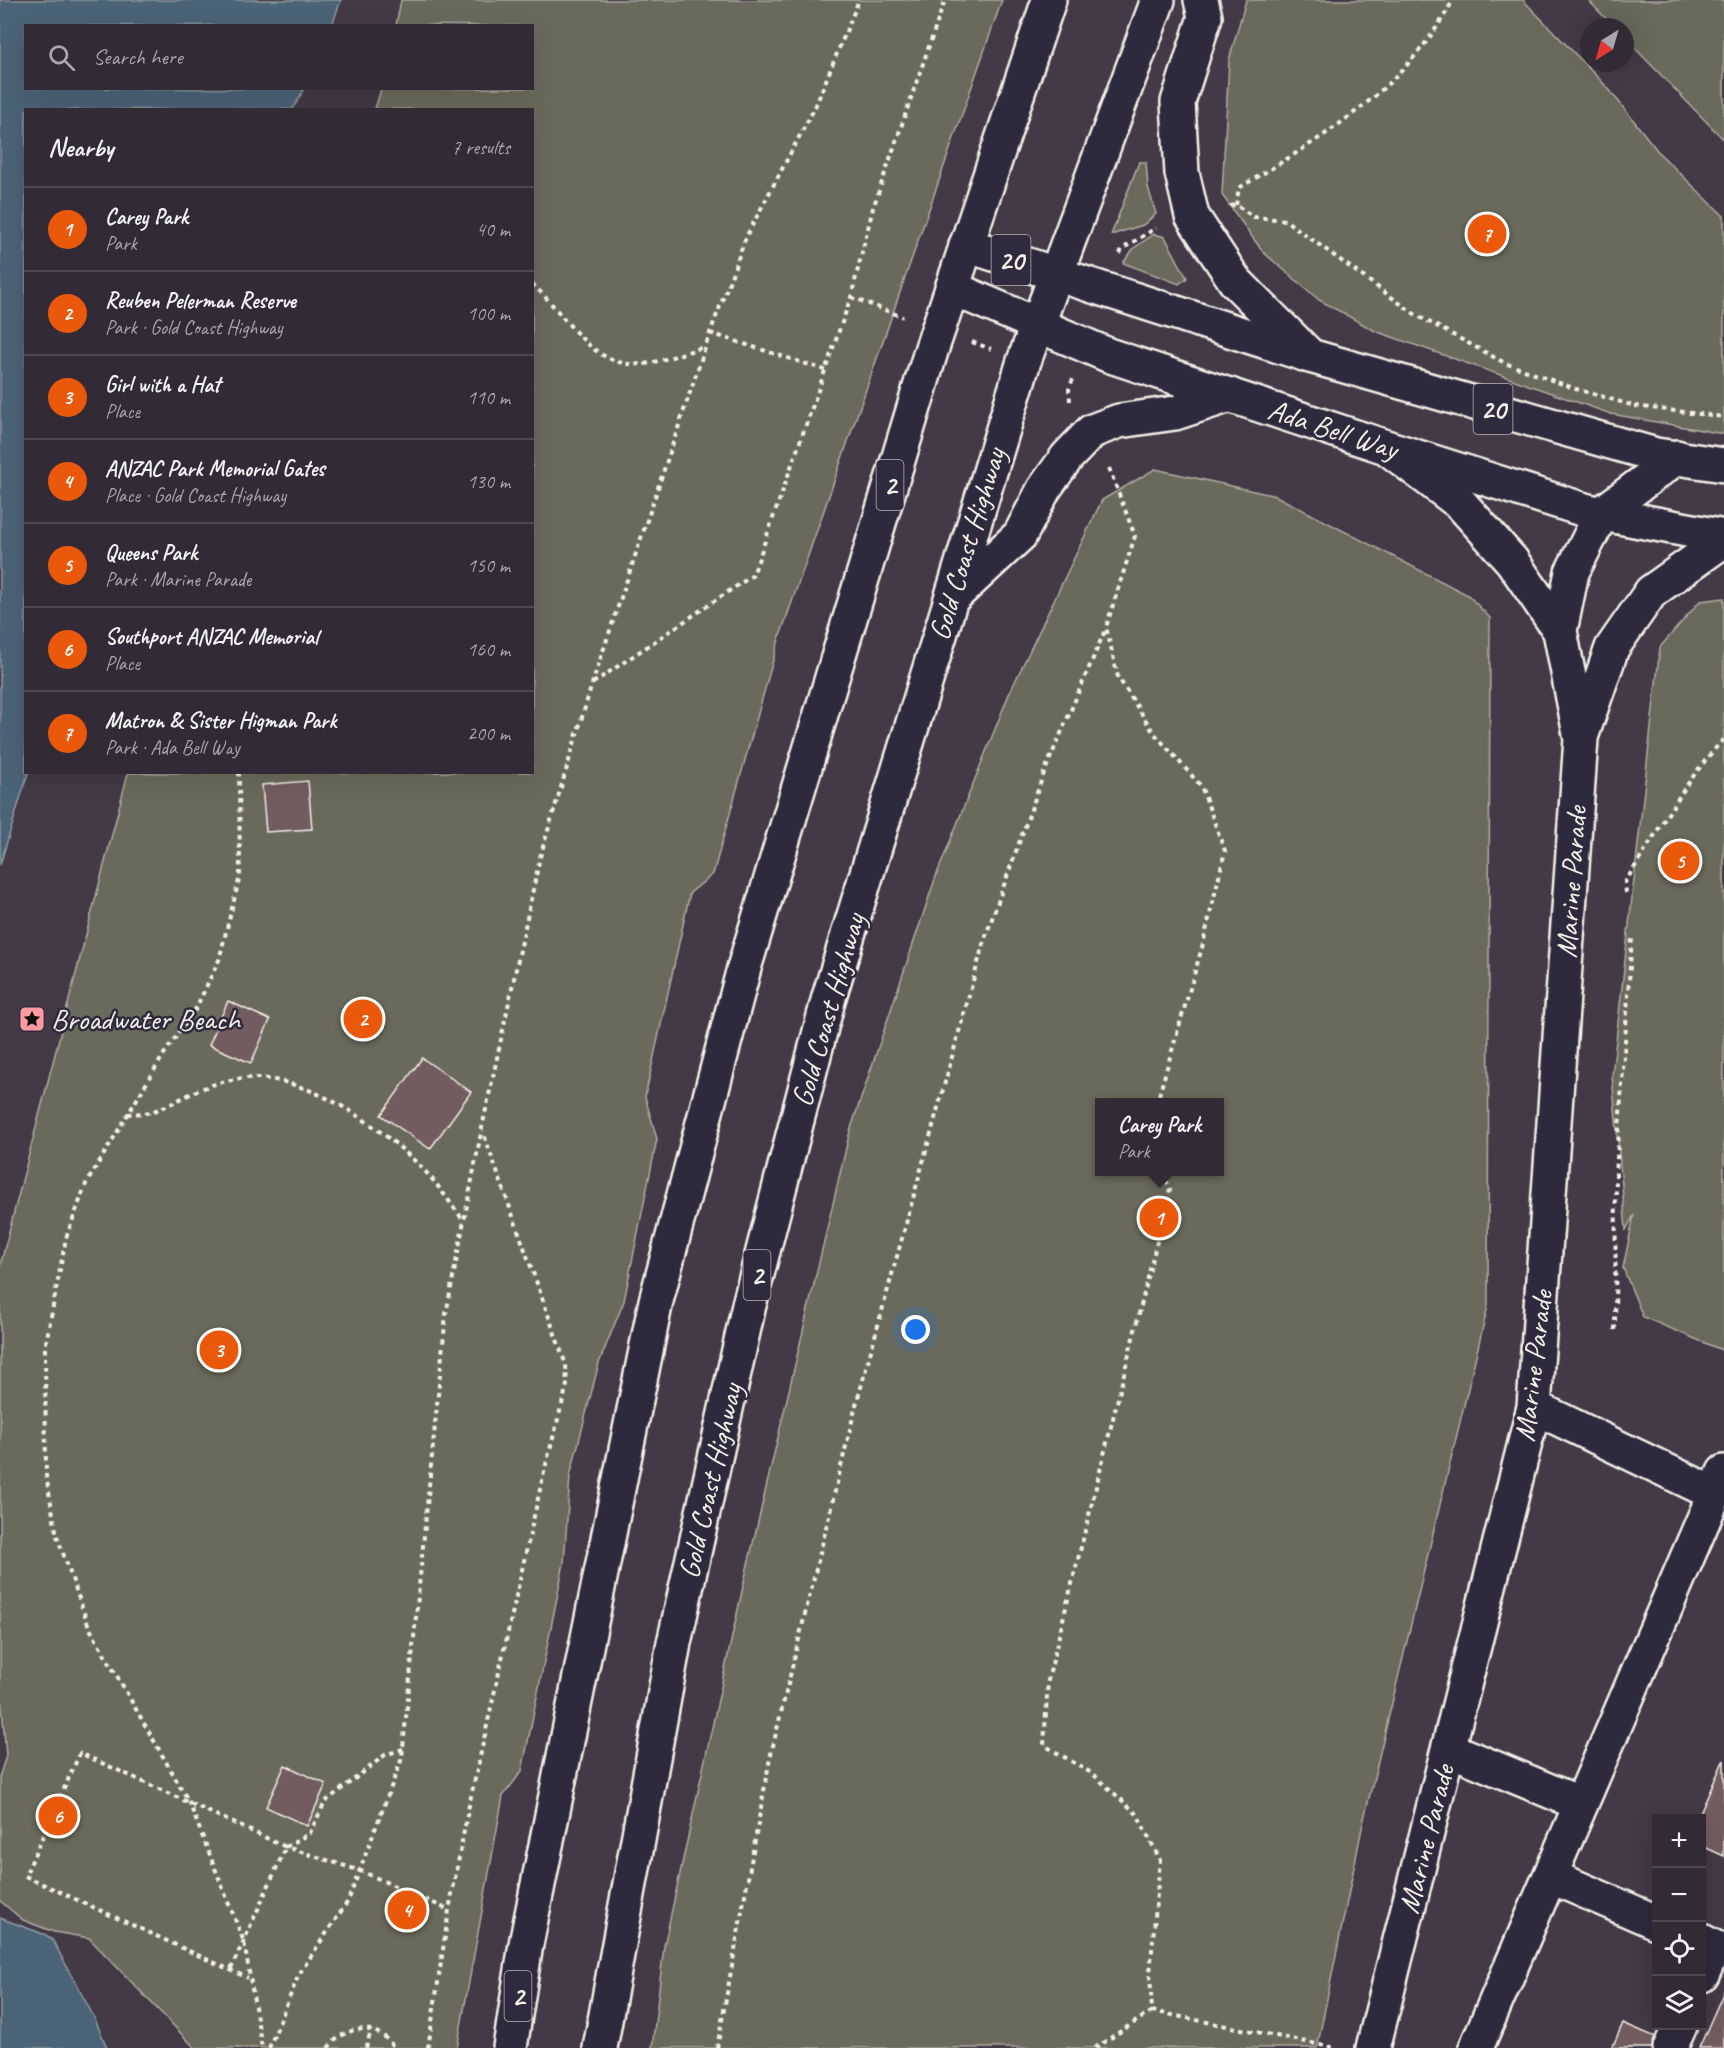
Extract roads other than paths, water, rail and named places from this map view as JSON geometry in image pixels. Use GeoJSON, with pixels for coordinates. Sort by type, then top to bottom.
{"type":"FeatureCollection","features":[{"type":"Feature","properties":{"kind":"main road","name":"2"},"geometry":{"type":"LineString","coordinates":[[510,2048],[526,1944],[656,1301],[744,968],[952,288],[1049,0]]}},
{"type":"Feature","properties":{"kind":"main road","name":"Gold Coast Highway"},"geometry":{"type":"LineString","coordinates":[[600,2048],[674,1643],[749,1305],[829,997],[950,599],[1037,325],[1158,0]]}},
{"type":"Feature","properties":{"kind":"main road"},"geometry":{"type":"LineString","coordinates":[[1201,0],[1205,17],[1178,102],[1182,173],[1192,216],[1235,281],[1310,357]]}},
{"type":"Feature","properties":{"kind":"main road","name":"Ada Bell Way"},"geometry":{"type":"LineString","coordinates":[[966,245],[1310,357],[1656,454],[1724,465]]}},
{"type":"Feature","properties":{"kind":"main road","name":"Ada Bell Way"},"geometry":{"type":"LineString","coordinates":[[952,288],[1084,346],[1386,447],[1602,513],[1724,539]]}},
{"type":"Feature","properties":{"kind":"main road"},"geometry":{"type":"LineString","coordinates":[[950,599],[1020,535],[1044,489],[1067,457],[1092,431],[1119,421],[1175,413],[1230,395]]}},
{"type":"Feature","properties":{"kind":"main road"},"geometry":{"type":"LineString","coordinates":[[1386,447],[1461,504],[1512,561],[1560,631]]}},
{"type":"Feature","properties":{"kind":"main road","name":"Marine Parade"},"geometry":{"type":"LineString","coordinates":[[1581,739],[1560,631],[1572,572],[1602,513],[1677,458]]}},
{"type":"Feature","properties":{"kind":"main road","name":"Marine Parade"},"geometry":{"type":"LineString","coordinates":[[1374,2048],[1534,1407],[1581,739],[1612,648],[1651,592],[1724,539]]}},
{"type":"Feature","properties":{"kind":"main road"},"geometry":{"type":"LineString","coordinates":[[1476,2048],[1719,1483],[1534,1407]]}},
{"type":"Feature","properties":{"kind":"main road"},"geometry":{"type":"LineString","coordinates":[[1449,1749],[1581,1804]]}},
{"type":"Feature","properties":{"kind":"main road"},"geometry":{"type":"LineString","coordinates":[[1550,1876],[1652,1920]]}},
{"type":"Feature","properties":{"kind":"main road"},"geometry":{"type":"LineString","coordinates":[[1706,1943],[1714,1947],[1706,1964]]}},
{"type":"Feature","properties":{"kind":"main road"},"geometry":{"type":"LineString","coordinates":[[1670,2048],[1678,2030]]}},
{"type":"Feature","properties":{"kind":"water"},"geometry":{"type":"Polygon","coordinates":[[[0,0],[341,0],[332,24],[24,24],[24,90],[303,90],[294,108],[24,108],[24,774],[28,774],[0,865],[0,0]]]}},
{"type":"Feature","properties":{"kind":"water"},"geometry":{"type":"Polygon","coordinates":[[[0,1918],[46,1935],[53,1941],[95,2019],[107,2048],[0,2048],[0,1918]]]}},
{"type":"Feature","properties":{"kind":"place","name":"Matron & Sister Higman Park"},"geometry":{"type":"Point","coordinates":[1487,234]}},
{"type":"Feature","properties":{"kind":"place","name":"Queens Park"},"geometry":{"type":"Point","coordinates":[1680,861]}},
{"type":"Feature","properties":{"kind":"place","name":"Broadwater Beach"},"geometry":{"type":"Point","coordinates":[32,1019]}},
{"type":"Feature","properties":{"kind":"place","name":"Reuben Pelerman Reserve"},"geometry":{"type":"Point","coordinates":[363,1019]}},
{"type":"Feature","properties":{"kind":"place","name":"Carey Park"},"geometry":{"type":"Point","coordinates":[1159,1218]}},
{"type":"Feature","properties":{"kind":"place","name":"Girl with a Hat"},"geometry":{"type":"Point","coordinates":[219,1350]}},
{"type":"Feature","properties":{"kind":"place","name":"Southport ANZAC Memorial"},"geometry":{"type":"Point","coordinates":[58,1816]}},
{"type":"Feature","properties":{"kind":"place","name":"ANZAC Park Memorial Gates"},"geometry":{"type":"Point","coordinates":[407,1910]}}]}
